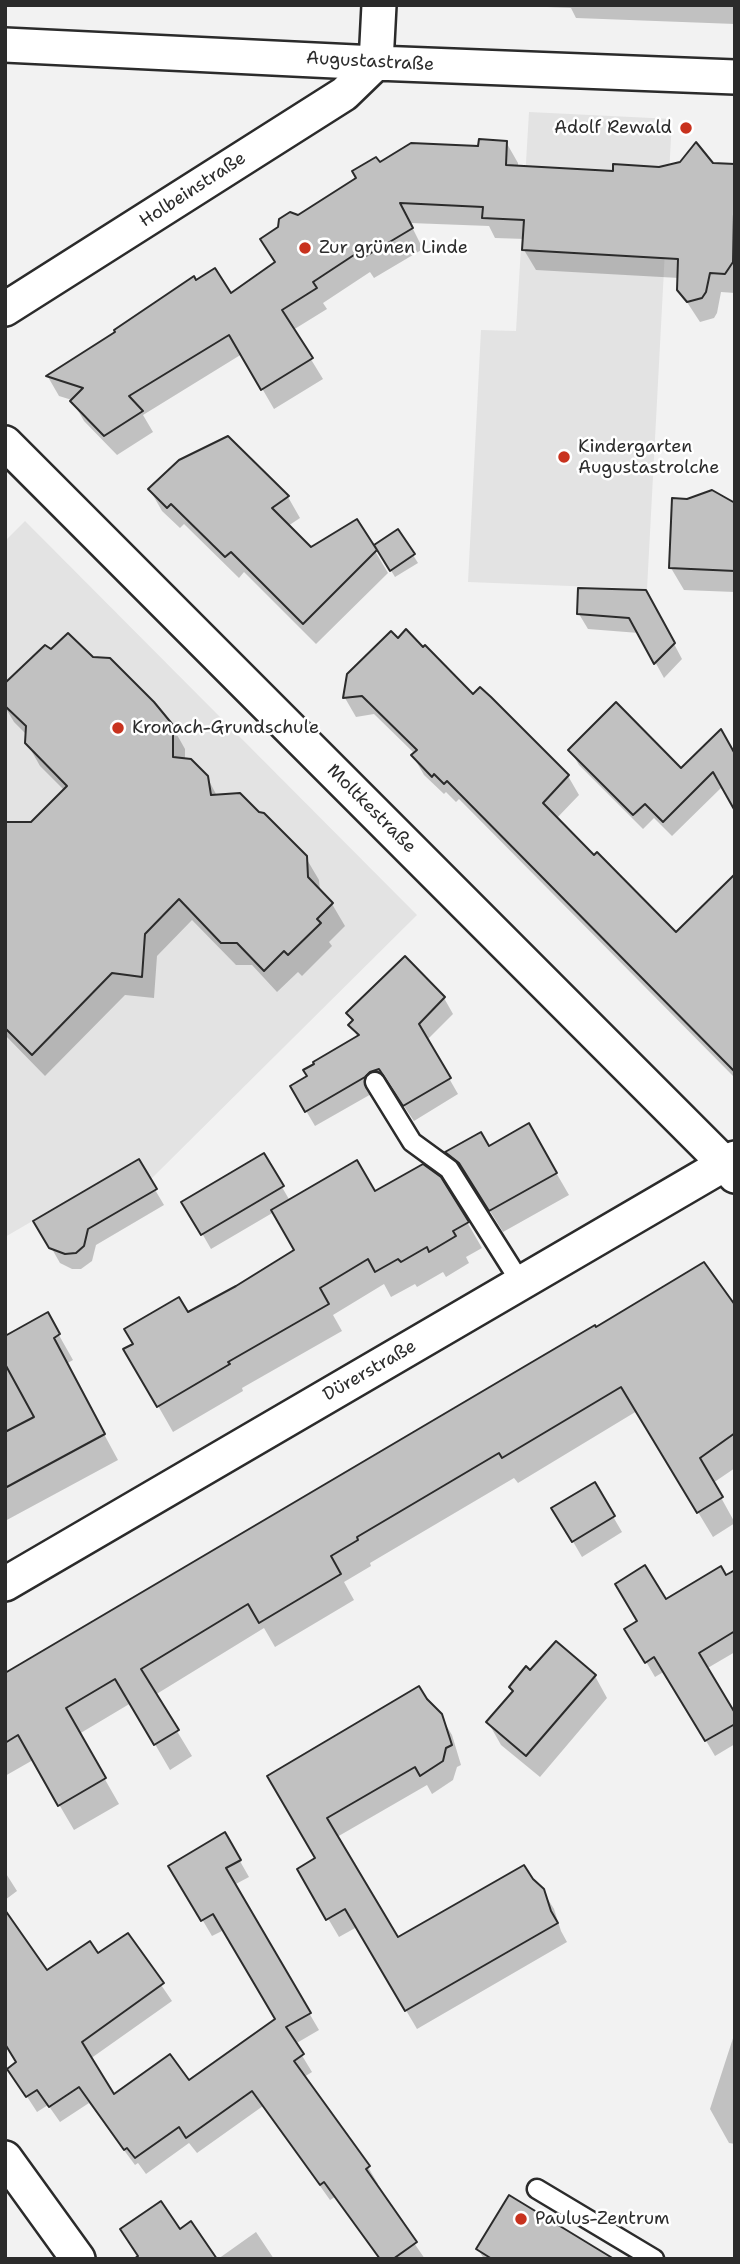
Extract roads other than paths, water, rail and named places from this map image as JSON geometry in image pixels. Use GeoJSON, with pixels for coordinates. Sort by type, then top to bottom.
{"type":"FeatureCollection","features":[{"type":"Feature","properties":{"kind":"street"},"geometry":{"type":"LineString","coordinates":[[376,63],[379,5]]}},
{"type":"Feature","properties":{"kind":"street","name":"Augustastraße"},"geometry":{"type":"LineString","coordinates":[[5,45],[735,77]]}},
{"type":"Feature","properties":{"kind":"street","name":"Holbeinstraße"},"geometry":{"type":"LineString","coordinates":[[5,309],[344,94],[376,63]]}},
{"type":"Feature","properties":{"kind":"street","name":"Moltkestraße"},"geometry":{"type":"LineString","coordinates":[[5,443],[732,1166]]}},
{"type":"Feature","properties":{"kind":"street","name":"Dürerstraße"},"geometry":{"type":"LineString","coordinates":[[5,1584],[521,1283],[732,1166]]}},
{"type":"Feature","properties":{"kind":"street"},"geometry":{"type":"LineString","coordinates":[[5,2158],[78,2259]]}},
{"type":"Feature","properties":{"kind":"lane"},"geometry":{"type":"LineString","coordinates":[[375,1082],[412,1142],[449,1169],[521,1283]]}},
{"type":"Feature","properties":{"kind":"lane"},"geometry":{"type":"LineString","coordinates":[[537,2189],[654,2259]]}},
{"type":"Feature","properties":{"kind":"place","name":"Adolf Rewald"},"geometry":{"type":"Point","coordinates":[686,128]}},
{"type":"Feature","properties":{"kind":"place","name":"Zur grünen Linde"},"geometry":{"type":"Point","coordinates":[305,248]}},
{"type":"Feature","properties":{"kind":"place","name":"Kindergarten Augustastrolche"},"geometry":{"type":"Point","coordinates":[564,457]}},
{"type":"Feature","properties":{"kind":"place","name":"Kronach-Grundschule"},"geometry":{"type":"Point","coordinates":[118,728]}},
{"type":"Feature","properties":{"kind":"place","name":"Paulus-Zentrum"},"geometry":{"type":"Point","coordinates":[521,2219]}}]}
